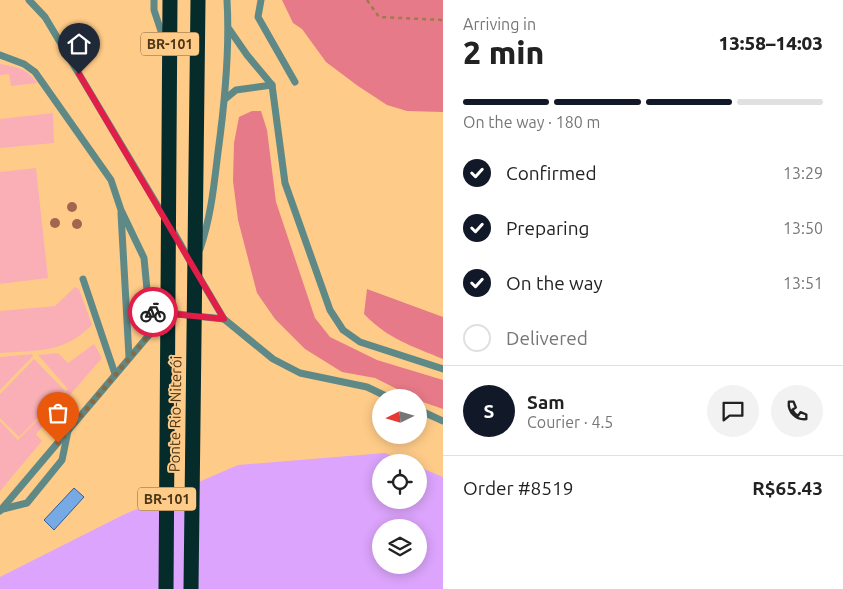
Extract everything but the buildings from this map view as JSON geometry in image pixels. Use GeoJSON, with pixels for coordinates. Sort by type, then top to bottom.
{"type":"FeatureCollection","features":[{"type":"Feature","properties":{"kind":"highway","name":"Ponte Rio-Niterói"},"geometry":{"type":"LineString","coordinates":[[166,589],[170,0]]}},
{"type":"Feature","properties":{"kind":"highway","name":"Ponte Rio-Niterói"},"geometry":{"type":"LineString","coordinates":[[191,589],[198,0]]}},
{"type":"Feature","properties":{"kind":"lane"},"geometry":{"type":"LineString","coordinates":[[29,0],[45,18],[224,319],[273,359],[300,373],[372,389]]}},
{"type":"Feature","properties":{"kind":"lane"},"geometry":{"type":"LineString","coordinates":[[148,0],[154,10],[170,59]]}},
{"type":"Feature","properties":{"kind":"lane"},"geometry":{"type":"LineString","coordinates":[[154,0],[154,10]]}},
{"type":"Feature","properties":{"kind":"lane"},"geometry":{"type":"LineString","coordinates":[[196,261],[211,211],[225,99],[229,28],[227,0]]}},
{"type":"Feature","properties":{"kind":"lane"},"geometry":{"type":"LineString","coordinates":[[261,0],[258,17],[295,82]]}},
{"type":"Feature","properties":{"kind":"lane"},"geometry":{"type":"LineString","coordinates":[[229,28],[247,56],[272,85],[285,183],[330,310],[343,330],[360,342],[443,369]]}},
{"type":"Feature","properties":{"kind":"lane"},"geometry":{"type":"LineString","coordinates":[[0,55],[24,64],[35,72],[111,180],[121,210],[144,258],[150,312],[149,335],[1,510]]}},
{"type":"Feature","properties":{"kind":"lane"},"geometry":{"type":"LineString","coordinates":[[225,99],[236,90],[272,85]]}},
{"type":"Feature","properties":{"kind":"lane"},"geometry":{"type":"LineString","coordinates":[[121,210],[129,357]]}},
{"type":"Feature","properties":{"kind":"lane"},"geometry":{"type":"LineString","coordinates":[[83,279],[115,374]]}},
{"type":"Feature","properties":{"kind":"lane"},"geometry":{"type":"LineString","coordinates":[[150,312],[224,319]]}},
{"type":"Feature","properties":{"kind":"lane"},"geometry":{"type":"LineString","coordinates":[[428,414],[443,421]]}},
{"type":"Feature","properties":{"kind":"lane"},"geometry":{"type":"LineString","coordinates":[[1,510],[26,502],[62,460],[69,430]]}},
{"type":"Feature","properties":{"kind":"path"},"geometry":{"type":"LineString","coordinates":[[367,0],[379,17],[443,20]]}},
{"type":"Feature","properties":{"kind":"shaded area"},"geometry":{"type":"Polygon","coordinates":[[[282,0],[443,0],[443,112],[407,111],[387,105],[358,86],[326,62],[302,29],[293,23],[282,0]]]}},
{"type":"Feature","properties":{"kind":"shaded area"},"geometry":{"type":"Polygon","coordinates":[[[0,64],[25,71],[37,83],[11,86],[9,74],[0,75],[0,64]]]}},
{"type":"Feature","properties":{"kind":"shaded area"},"geometry":{"type":"Polygon","coordinates":[[[252,111],[261,111],[267,130],[276,202],[315,318],[330,337],[377,360],[443,380],[443,409],[428,404],[428,389],[397,389],[375,378],[342,372],[305,349],[275,319],[257,293],[238,220],[233,181],[234,143],[239,117],[252,111]]]}},
{"type":"Feature","properties":{"kind":"shaded area"},"geometry":{"type":"Polygon","coordinates":[[[53,113],[54,143],[0,148],[0,119],[53,113]]]}},
{"type":"Feature","properties":{"kind":"shaded area"},"geometry":{"type":"Polygon","coordinates":[[[36,168],[48,278],[0,284],[0,172],[36,168]]]}},
{"type":"Feature","properties":{"kind":"shaded area"},"geometry":{"type":"Polygon","coordinates":[[[75,287],[79,289],[92,325],[71,341],[60,346],[49,349],[0,353],[0,311],[55,306],[75,287]]]}},
{"type":"Feature","properties":{"kind":"shaded area"},"geometry":{"type":"Polygon","coordinates":[[[367,289],[443,317],[443,359],[391,336],[373,323],[364,314],[367,289]]]}},
{"type":"Feature","properties":{"kind":"shaded area"},"geometry":{"type":"Polygon","coordinates":[[[94,344],[102,358],[36,434],[42,441],[0,491],[0,421],[18,440],[68,389],[38,355],[58,353],[68,363],[94,344]]]}},
{"type":"Feature","properties":{"kind":"shaded area"},"geometry":{"type":"Polygon","coordinates":[[[32,354],[33,356],[0,390],[0,357],[32,354]]]}},
{"type":"Feature","properties":{"kind":"shaded area"},"geometry":{"type":"Polygon","coordinates":[[[34,359],[65,391],[19,437],[0,418],[0,394],[34,359]]]}},
{"type":"Feature","properties":{"kind":"shaded area"},"geometry":{"type":"Polygon","coordinates":[[[372,454],[372,509],[427,509],[427,470],[443,477],[443,589],[0,589],[0,577],[123,515],[238,465],[372,454]]]}},
{"type":"Feature","properties":{"kind":"way so far"},"geometry":{"type":"LineString","coordinates":[[58,443],[149,335],[150,312],[153,312]]}},
{"type":"Feature","properties":{"kind":"route"},"geometry":{"type":"LineString","coordinates":[[79,74],[224,319],[153,312]]}}]}
